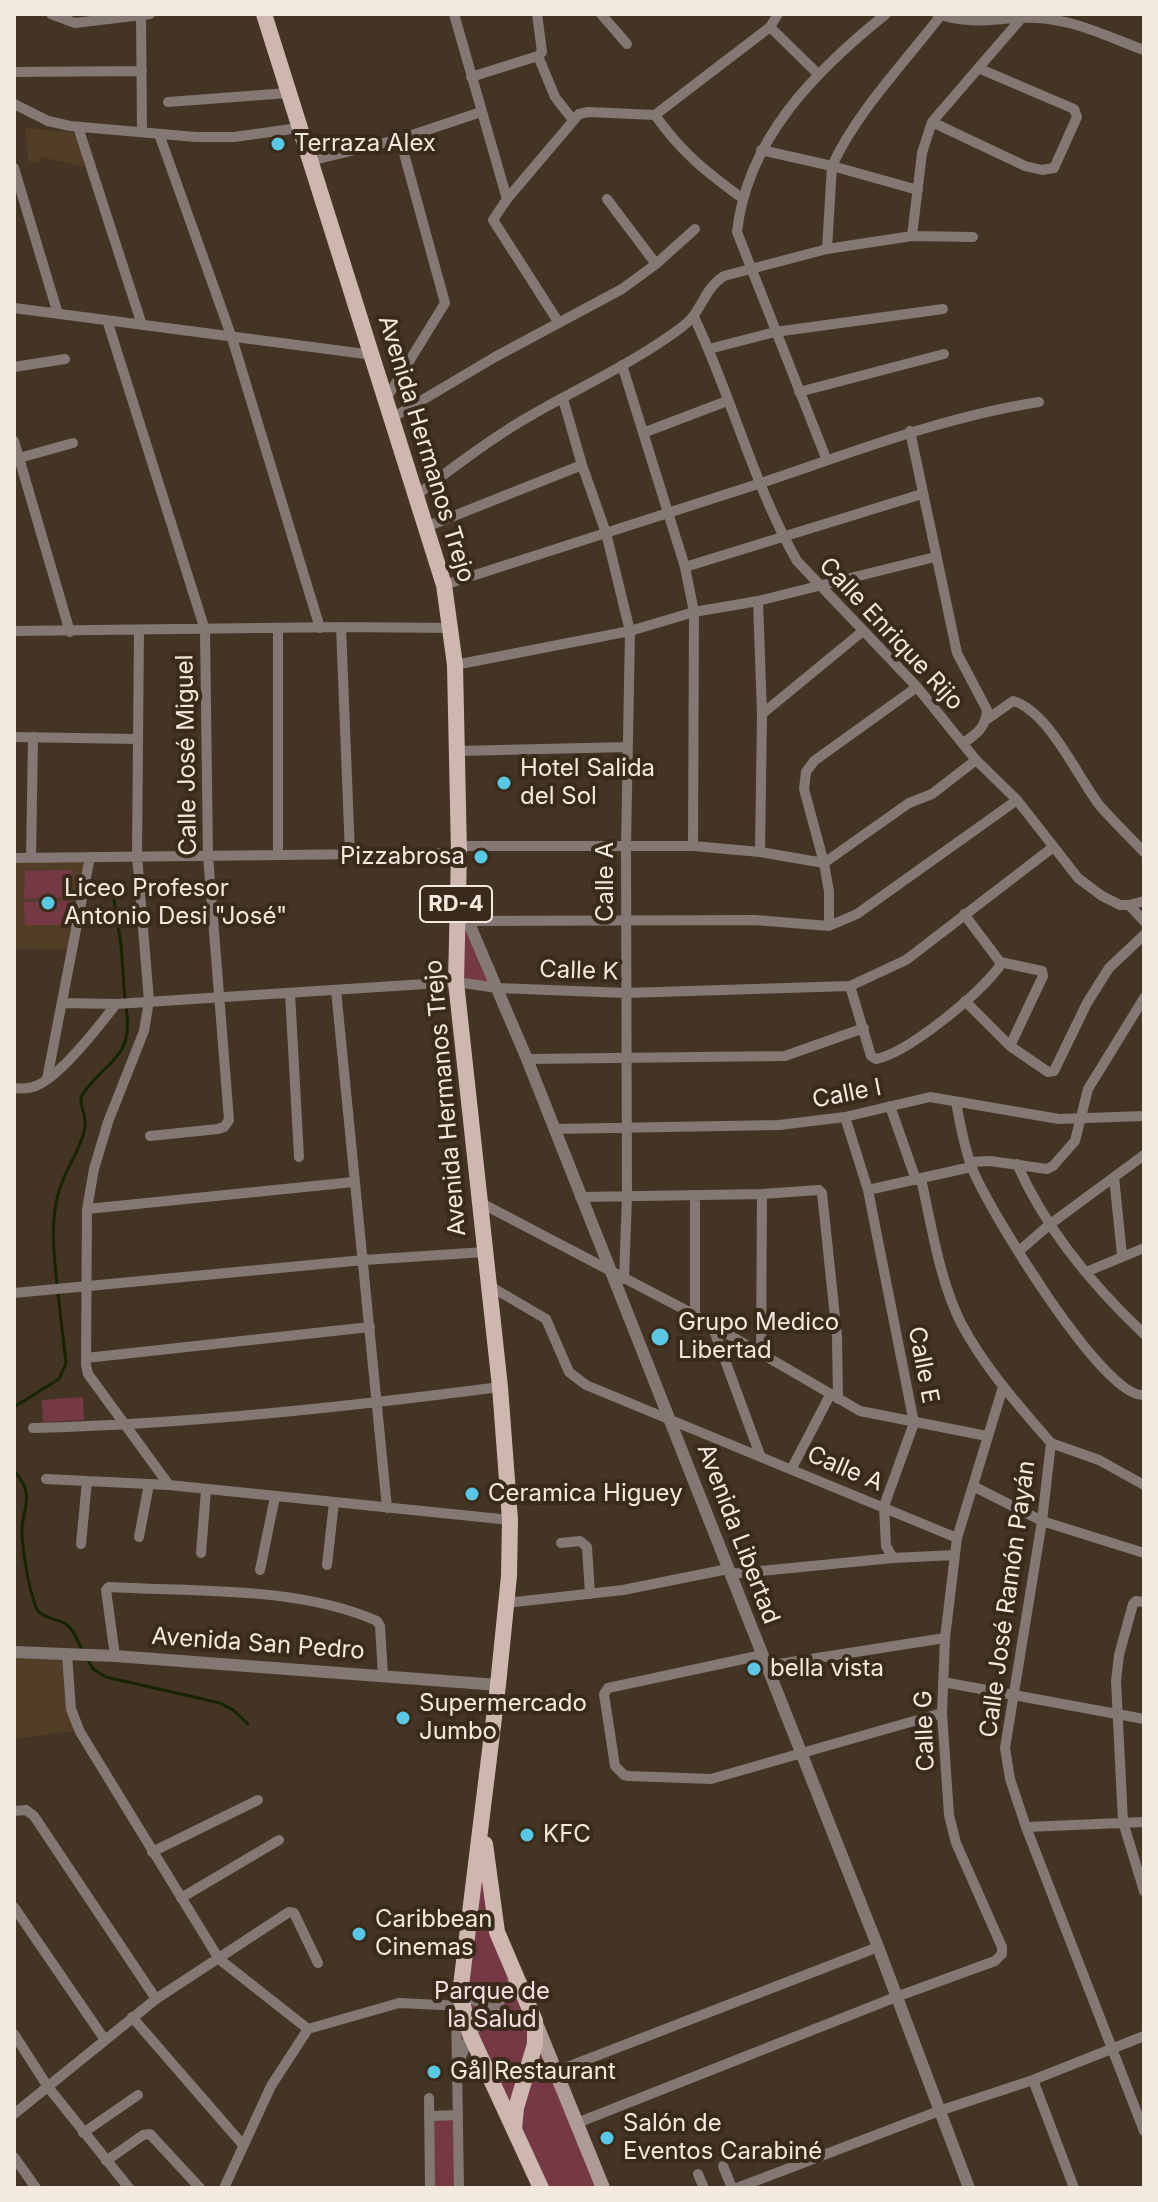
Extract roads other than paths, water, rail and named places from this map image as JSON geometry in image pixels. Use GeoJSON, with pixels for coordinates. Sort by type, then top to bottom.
{"type":"FeatureCollection","features":[{"type":"Feature","properties":{"kind":"main road","name":"Avenida Hermanos Trejo"},"geometry":{"type":"LineString","coordinates":[[264,14],[417,495],[444,585],[452,628],[457,751],[456,982],[500,1387],[510,1520],[498,1685],[459,2002],[470,2034],[541,2188]]}},
{"type":"Feature","properties":{"kind":"main road","name":"Avenida Hermanos Trejo"},"geometry":{"type":"LineString","coordinates":[[481,1819],[497,1932],[535,2021],[535,2044],[516,2108],[514,2130]]}},
{"type":"Feature","properties":{"kind":"main road"},"geometry":{"type":"LineString","coordinates":[[467,1927],[487,1927],[497,1932]]}},
{"type":"Feature","properties":{"kind":"main road"},"geometry":{"type":"LineString","coordinates":[[535,2021],[603,2188]]}},
{"type":"Feature","properties":{"kind":"street"},"geometry":{"type":"LineString","coordinates":[[51,14],[75,23],[150,14]]}},
{"type":"Feature","properties":{"kind":"street"},"geometry":{"type":"LineString","coordinates":[[141,14],[142,131]]}},
{"type":"Feature","properties":{"kind":"street"},"geometry":{"type":"LineString","coordinates":[[454,14],[507,199]]}},
{"type":"Feature","properties":{"kind":"street"},"geometry":{"type":"LineString","coordinates":[[471,77],[538,56],[543,46],[537,14]]}},
{"type":"Feature","properties":{"kind":"street"},"geometry":{"type":"LineString","coordinates":[[601,14],[627,44]]}},
{"type":"Feature","properties":{"kind":"street"},"geometry":{"type":"LineString","coordinates":[[559,323],[493,220],[507,199],[579,114],[655,115],[770,27],[778,14]]}},
{"type":"Feature","properties":{"kind":"street"},"geometry":{"type":"LineString","coordinates":[[826,458],[737,232],[742,198],[761,150],[798,96],[818,74],[886,14]]}},
{"type":"Feature","properties":{"kind":"street"},"geometry":{"type":"LineString","coordinates":[[827,249],[832,166],[852,129],[939,15],[970,22],[1022,16],[1068,22],[1144,50]]}},
{"type":"Feature","properties":{"kind":"street"},"geometry":{"type":"LineString","coordinates":[[912,236],[922,153],[932,122],[1022,16]]}},
{"type":"Feature","properties":{"kind":"street"},"geometry":{"type":"LineString","coordinates":[[770,27],[818,74]]}},
{"type":"Feature","properties":{"kind":"street"},"geometry":{"type":"LineString","coordinates":[[538,56],[555,97],[573,120]]}},
{"type":"Feature","properties":{"kind":"street"},"geometry":{"type":"LineString","coordinates":[[932,122],[1025,166],[1042,170],[1054,168],[1077,117],[1074,109],[978,68]]}},
{"type":"Feature","properties":{"kind":"street"},"geometry":{"type":"LineString","coordinates":[[14,72],[142,71]]}},
{"type":"Feature","properties":{"kind":"street"},"geometry":{"type":"LineString","coordinates":[[168,102],[288,93]]}},
{"type":"Feature","properties":{"kind":"street"},"geometry":{"type":"LineString","coordinates":[[14,104],[48,121],[78,127],[159,134],[234,137],[299,128]]}},
{"type":"Feature","properties":{"kind":"street"},"geometry":{"type":"LineString","coordinates":[[310,161],[400,139],[481,112]]}},
{"type":"Feature","properties":{"kind":"street"},"geometry":{"type":"LineString","coordinates":[[655,115],[674,142],[699,168],[742,198]]}},
{"type":"Feature","properties":{"kind":"street"},"geometry":{"type":"LineString","coordinates":[[78,127],[142,325]]}},
{"type":"Feature","properties":{"kind":"street"},"geometry":{"type":"LineString","coordinates":[[159,134],[232,338],[320,628]]}},
{"type":"Feature","properties":{"kind":"street"},"geometry":{"type":"LineString","coordinates":[[386,399],[445,303],[400,139]]}},
{"type":"Feature","properties":{"kind":"street"},"geometry":{"type":"LineString","coordinates":[[761,150],[918,190]]}},
{"type":"Feature","properties":{"kind":"street"},"geometry":{"type":"LineString","coordinates":[[14,168],[58,314]]}},
{"type":"Feature","properties":{"kind":"street"},"geometry":{"type":"LineString","coordinates":[[607,199],[656,264]]}},
{"type":"Feature","properties":{"kind":"street"},"geometry":{"type":"LineString","coordinates":[[392,418],[495,357],[622,289],[695,229]]}},
{"type":"Feature","properties":{"kind":"street"},"geometry":{"type":"LineString","coordinates":[[417,495],[478,449],[622,365],[694,317],[713,283],[724,276],[827,249],[912,236],[973,237]]}},
{"type":"Feature","properties":{"kind":"street"},"geometry":{"type":"LineString","coordinates":[[14,308],[373,355]]}},
{"type":"Feature","properties":{"kind":"street"},"geometry":{"type":"LineString","coordinates":[[709,349],[775,332],[943,309]]}},
{"type":"Feature","properties":{"kind":"street","name":"Calle Enrique Rijo"},"geometry":{"type":"LineString","coordinates":[[694,317],[760,483],[797,561],[917,687],[976,760],[1017,800],[1078,878],[1102,896],[1120,905],[1129,905]]}},
{"type":"Feature","properties":{"kind":"street","name":"Calle José Miguel"},"geometry":{"type":"LineString","coordinates":[[107,320],[205,630],[208,856],[229,1120],[218,1129],[150,1136]]}},
{"type":"Feature","properties":{"kind":"street"},"geometry":{"type":"LineString","coordinates":[[799,392],[944,354]]}},
{"type":"Feature","properties":{"kind":"street"},"geometry":{"type":"LineString","coordinates":[[14,367],[65,359]]}},
{"type":"Feature","properties":{"kind":"street"},"geometry":{"type":"LineString","coordinates":[[622,365],[685,567],[694,612],[693,846]]}},
{"type":"Feature","properties":{"kind":"street","name":"Calle A"},"geometry":{"type":"LineString","coordinates":[[563,399],[606,533],[630,631],[624,1279]]}},
{"type":"Feature","properties":{"kind":"street"},"geometry":{"type":"LineString","coordinates":[[643,433],[727,401]]}},
{"type":"Feature","properties":{"kind":"street"},"geometry":{"type":"LineString","coordinates":[[444,585],[910,431],[998,408],[1039,402]]}},
{"type":"Feature","properties":{"kind":"street"},"geometry":{"type":"LineString","coordinates":[[910,431],[957,653],[987,710],[986,720],[979,732],[963,743]]}},
{"type":"Feature","properties":{"kind":"street"},"geometry":{"type":"LineString","coordinates":[[14,441],[70,632]]}},
{"type":"Feature","properties":{"kind":"street"},"geometry":{"type":"LineString","coordinates":[[19,458],[73,443]]}},
{"type":"Feature","properties":{"kind":"street"},"geometry":{"type":"LineString","coordinates":[[426,527],[582,465]]}},
{"type":"Feature","properties":{"kind":"street"},"geometry":{"type":"LineString","coordinates":[[685,567],[922,494]]}},
{"type":"Feature","properties":{"kind":"street"},"geometry":{"type":"LineString","coordinates":[[455,665],[630,631],[694,612],[758,601],[935,557]]}},
{"type":"Feature","properties":{"kind":"street"},"geometry":{"type":"LineString","coordinates":[[758,601],[762,714],[760,852]]}},
{"type":"Feature","properties":{"kind":"street"},"geometry":{"type":"LineString","coordinates":[[341,627],[350,854]]}},
{"type":"Feature","properties":{"kind":"street"},"geometry":{"type":"LineString","coordinates":[[278,628],[278,855]]}},
{"type":"Feature","properties":{"kind":"street"},"geometry":{"type":"LineString","coordinates":[[14,631],[452,628]]}},
{"type":"Feature","properties":{"kind":"street"},"geometry":{"type":"LineString","coordinates":[[139,630],[137,855],[149,1001],[144,1031],[94,1169],[87,1209],[86,1358],[88,1374],[169,1485]]}},
{"type":"Feature","properties":{"kind":"street"},"geometry":{"type":"LineString","coordinates":[[762,714],[863,631]]}},
{"type":"Feature","properties":{"kind":"street"},"geometry":{"type":"LineString","coordinates":[[829,926],[829,892],[804,789],[806,772],[814,761],[917,687]]}},
{"type":"Feature","properties":{"kind":"street"},"geometry":{"type":"LineString","coordinates":[[986,720],[1013,701],[1023,704],[1061,743],[1099,805],[1144,852]]}},
{"type":"Feature","properties":{"kind":"street"},"geometry":{"type":"LineString","coordinates":[[14,737],[138,739]]}},
{"type":"Feature","properties":{"kind":"street"},"geometry":{"type":"LineString","coordinates":[[31,858],[33,737]]}},
{"type":"Feature","properties":{"kind":"street"},"geometry":{"type":"LineString","coordinates":[[457,751],[628,747]]}},
{"type":"Feature","properties":{"kind":"street"},"geometry":{"type":"LineString","coordinates":[[14,858],[693,846],[760,852],[824,863],[909,803],[932,794],[976,760]]}},
{"type":"Feature","properties":{"kind":"street"},"geometry":{"type":"LineString","coordinates":[[468,921],[755,920],[829,926],[857,914],[1017,800]]}},
{"type":"Feature","properties":{"kind":"street","name":"Calle K"},"geometry":{"type":"LineString","coordinates":[[62,1003],[123,1003],[456,982],[498,988],[626,993],[850,986],[906,960],[1052,848]]}},
{"type":"Feature","properties":{"kind":"street"},"geometry":{"type":"LineString","coordinates":[[47,1079],[90,857]]}},
{"type":"Feature","properties":{"kind":"street","name":"Avenida Libertad"},"geometry":{"type":"LineString","coordinates":[[456,900],[498,988],[527,1059],[878,1947],[969,2188]]}},
{"type":"Feature","properties":{"kind":"street"},"geometry":{"type":"LineString","coordinates":[[1144,901],[1129,905],[1144,921]]}},
{"type":"Feature","properties":{"kind":"street"},"geometry":{"type":"LineString","coordinates":[[964,914],[1000,962],[1042,971],[1043,976],[1010,1046]]}},
{"type":"Feature","properties":{"kind":"street"},"geometry":{"type":"LineString","coordinates":[[965,1001],[1010,1046],[1048,1072],[1054,1071],[1087,1003],[1109,968],[1144,935]]}},
{"type":"Feature","properties":{"kind":"street"},"geometry":{"type":"LineString","coordinates":[[850,986],[871,1056],[880,1059],[922,1035],[965,1001],[996,971],[1000,962]]}},
{"type":"Feature","properties":{"kind":"street"},"geometry":{"type":"LineString","coordinates":[[336,990],[387,1508]]}},
{"type":"Feature","properties":{"kind":"street"},"geometry":{"type":"LineString","coordinates":[[290,993],[299,1157]]}},
{"type":"Feature","properties":{"kind":"street"},"geometry":{"type":"LineString","coordinates":[[868,1190],[918,1180],[970,1164],[1017,1164],[1050,1169],[1075,1141],[1088,1089],[1144,998]]}},
{"type":"Feature","properties":{"kind":"street"},"geometry":{"type":"LineString","coordinates":[[14,1088],[26,1089],[47,1079],[123,1003]]}},
{"type":"Feature","properties":{"kind":"street"},"geometry":{"type":"LineString","coordinates":[[527,1059],[785,1056],[864,1028]]}},
{"type":"Feature","properties":{"kind":"street","name":"Calle I"},"geometry":{"type":"LineString","coordinates":[[554,1129],[779,1125],[845,1117],[930,1097],[1059,1119],[1144,1116]]}},
{"type":"Feature","properties":{"kind":"street"},"geometry":{"type":"LineString","coordinates":[[956,1102],[970,1164],[988,1201],[1019,1251],[1070,1330],[1103,1370],[1132,1395],[1144,1395]]}},
{"type":"Feature","properties":{"kind":"street","name":"Calle José Ramón Payán"},"geometry":{"type":"LineString","coordinates":[[890,1106],[918,1180],[943,1276],[961,1323],[1003,1387],[1051,1443],[1042,1521],[1005,1748],[1010,1779],[1026,1827],[1144,2131]]}},
{"type":"Feature","properties":{"kind":"street","name":"Calle E"},"geometry":{"type":"LineString","coordinates":[[845,1117],[868,1190],[914,1423],[884,1506],[886,1546],[893,1558]]}},
{"type":"Feature","properties":{"kind":"street"},"geometry":{"type":"LineString","coordinates":[[1019,1251],[1144,1155]]}},
{"type":"Feature","properties":{"kind":"street"},"geometry":{"type":"LineString","coordinates":[[1017,1164],[1049,1225],[1116,1307],[1144,1334]]}},
{"type":"Feature","properties":{"kind":"street"},"geometry":{"type":"LineString","coordinates":[[1114,1177],[1122,1255]]}},
{"type":"Feature","properties":{"kind":"street"},"geometry":{"type":"LineString","coordinates":[[87,1209],[354,1182]]}},
{"type":"Feature","properties":{"kind":"street"},"geometry":{"type":"LineString","coordinates":[[580,1197],[819,1190],[822,1193],[837,1336],[834,1397],[792,1468]]}},
{"type":"Feature","properties":{"kind":"street"},"geometry":{"type":"LineString","coordinates":[[761,1353],[762,1194]]}},
{"type":"Feature","properties":{"kind":"street"},"geometry":{"type":"LineString","coordinates":[[695,1195],[695,1315]]}},
{"type":"Feature","properties":{"kind":"street"},"geometry":{"type":"LineString","coordinates":[[481,1203],[695,1315],[860,1411],[987,1436]]}},
{"type":"Feature","properties":{"kind":"street"},"geometry":{"type":"LineString","coordinates":[[1086,1272],[1144,1248]]}},
{"type":"Feature","properties":{"kind":"street"},"geometry":{"type":"LineString","coordinates":[[14,1293],[364,1260],[485,1252]]}},
{"type":"Feature","properties":{"kind":"street","name":"Calle A"},"geometry":{"type":"LineString","coordinates":[[488,1285],[546,1319],[563,1362],[575,1379],[957,1538]]}},
{"type":"Feature","properties":{"kind":"street"},"geometry":{"type":"LineString","coordinates":[[712,1325],[760,1455]]}},
{"type":"Feature","properties":{"kind":"street"},"geometry":{"type":"LineString","coordinates":[[86,1358],[370,1327]]}},
{"type":"Feature","properties":{"kind":"street"},"geometry":{"type":"LineString","coordinates":[[33,1428],[127,1425],[377,1403],[500,1387]]}},
{"type":"Feature","properties":{"kind":"street","name":"Calle G"},"geometry":{"type":"LineString","coordinates":[[896,1997],[995,1961],[1002,1954],[1002,1947],[956,1843],[949,1815],[942,1713],[945,1638],[957,1538],[1003,1387]]}},
{"type":"Feature","properties":{"kind":"street"},"geometry":{"type":"LineString","coordinates":[[1051,1443],[1099,1460],[1144,1485]]}},
{"type":"Feature","properties":{"kind":"street"},"geometry":{"type":"LineString","coordinates":[[46,1479],[169,1485],[510,1520]]}},
{"type":"Feature","properties":{"kind":"street"},"geometry":{"type":"LineString","coordinates":[[81,1544],[87,1481]]}},
{"type":"Feature","properties":{"kind":"street"},"geometry":{"type":"LineString","coordinates":[[139,1537],[149,1484]]}},
{"type":"Feature","properties":{"kind":"street"},"geometry":{"type":"LineString","coordinates":[[973,1486],[1042,1521],[1144,1553]]}},
{"type":"Feature","properties":{"kind":"street"},"geometry":{"type":"LineString","coordinates":[[201,1553],[206,1490]]}},
{"type":"Feature","properties":{"kind":"street"},"geometry":{"type":"LineString","coordinates":[[260,1570],[275,1497]]}},
{"type":"Feature","properties":{"kind":"street"},"geometry":{"type":"LineString","coordinates":[[327,1565],[334,1502]]}},
{"type":"Feature","properties":{"kind":"street"},"geometry":{"type":"LineString","coordinates":[[561,1543],[583,1541],[587,1547],[590,1594]]}},
{"type":"Feature","properties":{"kind":"street"},"geometry":{"type":"LineString","coordinates":[[506,1603],[590,1594],[729,1572],[955,1555]]}},
{"type":"Feature","properties":{"kind":"street"},"geometry":{"type":"LineString","coordinates":[[115,1656],[106,1590],[109,1587],[293,1597],[329,1604],[377,1621],[380,1626],[383,1675]]}},
{"type":"Feature","properties":{"kind":"street"},"geometry":{"type":"LineString","coordinates":[[1144,1602],[1136,1601],[1133,1604],[1119,1655],[1116,1681],[1123,1822],[1144,1891]]}},
{"type":"Feature","properties":{"kind":"street"},"geometry":{"type":"LineString","coordinates":[[942,1713],[711,1779],[629,1776],[615,1766],[604,1694],[608,1688],[764,1661],[945,1638]]}},
{"type":"Feature","properties":{"kind":"street","name":"Avenida San Pedro"},"geometry":{"type":"LineString","coordinates":[[14,1652],[115,1656],[498,1685]]}},
{"type":"Feature","properties":{"kind":"street"},"geometry":{"type":"LineString","coordinates":[[79,1655],[71,1709],[80,1732],[152,1852],[219,1959],[308,2029]]}},
{"type":"Feature","properties":{"kind":"street"},"geometry":{"type":"LineString","coordinates":[[943,1682],[1144,1719]]}},
{"type":"Feature","properties":{"kind":"street"},"geometry":{"type":"LineString","coordinates":[[152,1852],[258,1800]]}},
{"type":"Feature","properties":{"kind":"street"},"geometry":{"type":"LineString","coordinates":[[14,1811],[26,1810],[34,1816],[156,1999]]}},
{"type":"Feature","properties":{"kind":"street"},"geometry":{"type":"LineString","coordinates":[[1026,1827],[1144,1822]]}},
{"type":"Feature","properties":{"kind":"street"},"geometry":{"type":"LineString","coordinates":[[181,1898],[279,1840]]}},
{"type":"Feature","properties":{"kind":"street"},"geometry":{"type":"LineString","coordinates":[[14,1907],[105,2040]]}},
{"type":"Feature","properties":{"kind":"street"},"geometry":{"type":"LineString","coordinates":[[14,2114],[156,1999],[289,1912],[294,1913],[318,1963]]}},
{"type":"Feature","properties":{"kind":"street"},"geometry":{"type":"LineString","coordinates":[[557,2071],[878,1947]]}},
{"type":"Feature","properties":{"kind":"street"},"geometry":{"type":"LineString","coordinates":[[457,2074],[470,2034],[511,1987],[515,1972]]}},
{"type":"Feature","properties":{"kind":"street"},"geometry":{"type":"LineString","coordinates":[[577,2123],[896,1997]]}},
{"type":"Feature","properties":{"kind":"street"},"geometry":{"type":"LineString","coordinates":[[459,2002],[459,2188]]}},
{"type":"Feature","properties":{"kind":"street"},"geometry":{"type":"LineString","coordinates":[[224,2188],[281,2070],[308,2029],[397,2003],[497,2005]]}},
{"type":"Feature","properties":{"kind":"street"},"geometry":{"type":"LineString","coordinates":[[132,2017],[243,2145]]}},
{"type":"Feature","properties":{"kind":"street"},"geometry":{"type":"LineString","coordinates":[[14,2034],[48,2087],[129,2188]]}},
{"type":"Feature","properties":{"kind":"street"},"geometry":{"type":"LineString","coordinates":[[723,2166],[735,2188],[939,2111],[1033,2080],[1144,2036]]}},
{"type":"Feature","properties":{"kind":"street"},"geometry":{"type":"LineString","coordinates":[[1033,2080],[1074,2188]]}},
{"type":"Feature","properties":{"kind":"street"},"geometry":{"type":"LineString","coordinates":[[83,2133],[138,2095]]}},
{"type":"Feature","properties":{"kind":"street"},"geometry":{"type":"LineString","coordinates":[[429,2098],[430,2188]]}},
{"type":"Feature","properties":{"kind":"street"},"geometry":{"type":"LineString","coordinates":[[429,2116],[458,2115]]}},
{"type":"Feature","properties":{"kind":"street"},"geometry":{"type":"LineString","coordinates":[[106,2161],[143,2135],[150,2134],[200,2188]]}},
{"type":"Feature","properties":{"kind":"street"},"geometry":{"type":"LineString","coordinates":[[14,2157],[36,2188]]}},
{"type":"Feature","properties":{"kind":"street"},"geometry":{"type":"LineString","coordinates":[[698,2174],[704,2188]]}},
{"type":"Feature","properties":{"kind":"waterway"},"geometry":{"type":"LineString","coordinates":[[114,900],[125,1000]]}},
{"type":"Feature","properties":{"kind":"waterway"},"geometry":{"type":"LineString","coordinates":[[57,1286],[53,1235],[55,1210],[61,1185],[83,1134],[85,1123],[81,1097],[122,1050],[128,1025],[126,1007]]}},
{"type":"Feature","properties":{"kind":"waterway"},"geometry":{"type":"LineString","coordinates":[[14,1407],[59,1379],[66,1363],[58,1294]]}},
{"type":"Feature","properties":{"kind":"waterway"},"geometry":{"type":"LineString","coordinates":[[14,1471],[27,1496],[22,1536],[35,1605],[42,1614],[66,1624],[82,1650]]}},
{"type":"Feature","properties":{"kind":"waterway"},"geometry":{"type":"LineString","coordinates":[[88,1660],[93,1669],[106,1677],[220,1703],[248,1724]]}},
{"type":"Feature","properties":{"kind":"place","name":"Terraza Alex"},"geometry":{"type":"Point","coordinates":[278,144]}},
{"type":"Feature","properties":{"kind":"place","name":"Hotel Salida del Sol"},"geometry":{"type":"Point","coordinates":[504,783]}},
{"type":"Feature","properties":{"kind":"place","name":"Pizzabrosa"},"geometry":{"type":"Point","coordinates":[481,857]}},
{"type":"Feature","properties":{"kind":"place","name":"Liceo Profesor Antonio Desi \"José\""},"geometry":{"type":"Point","coordinates":[48,903]}},
{"type":"Feature","properties":{"kind":"place","name":"Grupo Medico Libertad"},"geometry":{"type":"Point","coordinates":[660,1337]}},
{"type":"Feature","properties":{"kind":"place","name":"Ceramica Higuey"},"geometry":{"type":"Point","coordinates":[472,1494]}},
{"type":"Feature","properties":{"kind":"place","name":"bella vista"},"geometry":{"type":"Point","coordinates":[754,1669]}},
{"type":"Feature","properties":{"kind":"place","name":"Supermercado Jumbo"},"geometry":{"type":"Point","coordinates":[403,1718]}},
{"type":"Feature","properties":{"kind":"place","name":"KFC"},"geometry":{"type":"Point","coordinates":[527,1835]}},
{"type":"Feature","properties":{"kind":"place","name":"Caribbean Cinemas"},"geometry":{"type":"Point","coordinates":[359,1934]}},
{"type":"Feature","properties":{"kind":"place","name":"Gål Restaurant"},"geometry":{"type":"Point","coordinates":[434,2072]}},
{"type":"Feature","properties":{"kind":"place","name":"Salón de Eventos Carabiné"},"geometry":{"type":"Point","coordinates":[607,2138]}},
{"type":"Feature","properties":{"kind":"park label","name":"Parque de la Salud"},"geometry":{"type":"Point","coordinates":[492,2006]}}]}
